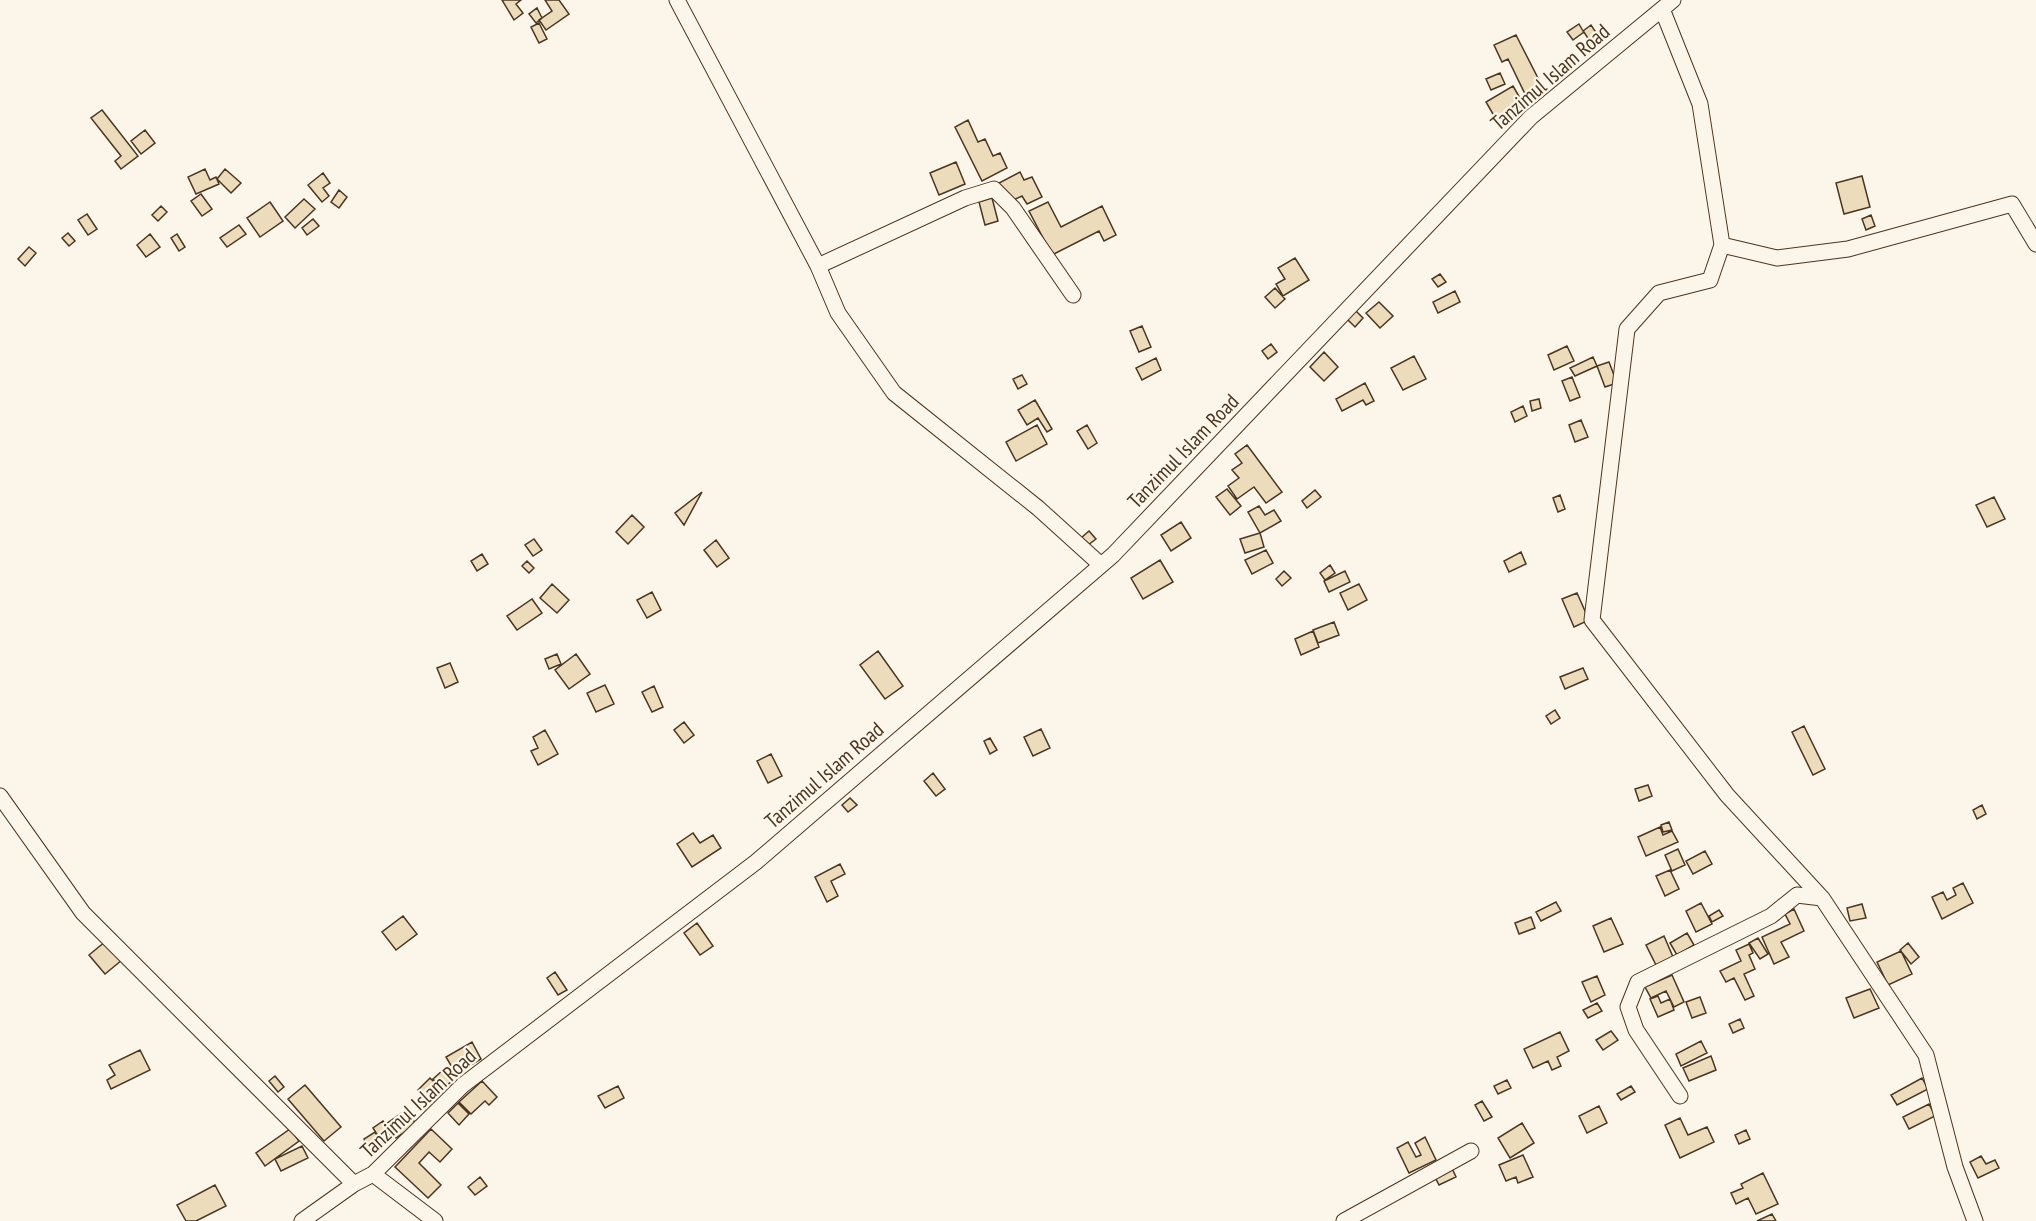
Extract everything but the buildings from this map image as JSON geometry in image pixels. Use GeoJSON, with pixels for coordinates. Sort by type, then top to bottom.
{"type":"FeatureCollection","features":[{"type":"Feature","properties":{"kind":"street"},"geometry":{"type":"LineString","coordinates":[[677,0],[819,266],[838,313],[894,393],[1038,508],[1101,565]]}},
{"type":"Feature","properties":{"kind":"street"},"geometry":{"type":"LineString","coordinates":[[1667,5],[1700,104],[1722,245],[1710,280],[1659,293],[1627,329],[1592,620],[1727,795],[1822,898],[1926,1055],[1954,1167],[1975,1221]]}},
{"type":"Feature","properties":{"kind":"street","name":"Tanzimul Islam Road"},"geometry":{"type":"LineString","coordinates":[[0,796],[83,913],[354,1184],[373,1174],[463,1085],[756,862],[1101,565],[1531,117],[1667,5]]}},
{"type":"Feature","properties":{"kind":"street"},"geometry":{"type":"LineString","coordinates":[[819,266],[965,198],[994,189],[1012,208],[1073,295]]}},
{"type":"Feature","properties":{"kind":"street"},"geometry":{"type":"LineString","coordinates":[[1722,245],[1777,258],[1848,249],[2012,204],[2036,244]]}},
{"type":"Feature","properties":{"kind":"street"},"geometry":{"type":"LineString","coordinates":[[1680,1096],[1635,1030],[1628,1007],[1638,982],[1771,916],[1797,895],[1822,898]]}},
{"type":"Feature","properties":{"kind":"street"},"geometry":{"type":"LineString","coordinates":[[1344,1221],[1471,1151]]}},
{"type":"Feature","properties":{"kind":"street"},"geometry":{"type":"LineString","coordinates":[[373,1174],[435,1221]]}},
{"type":"Feature","properties":{"kind":"street"},"geometry":{"type":"LineString","coordinates":[[302,1221],[354,1184]]}}]}
